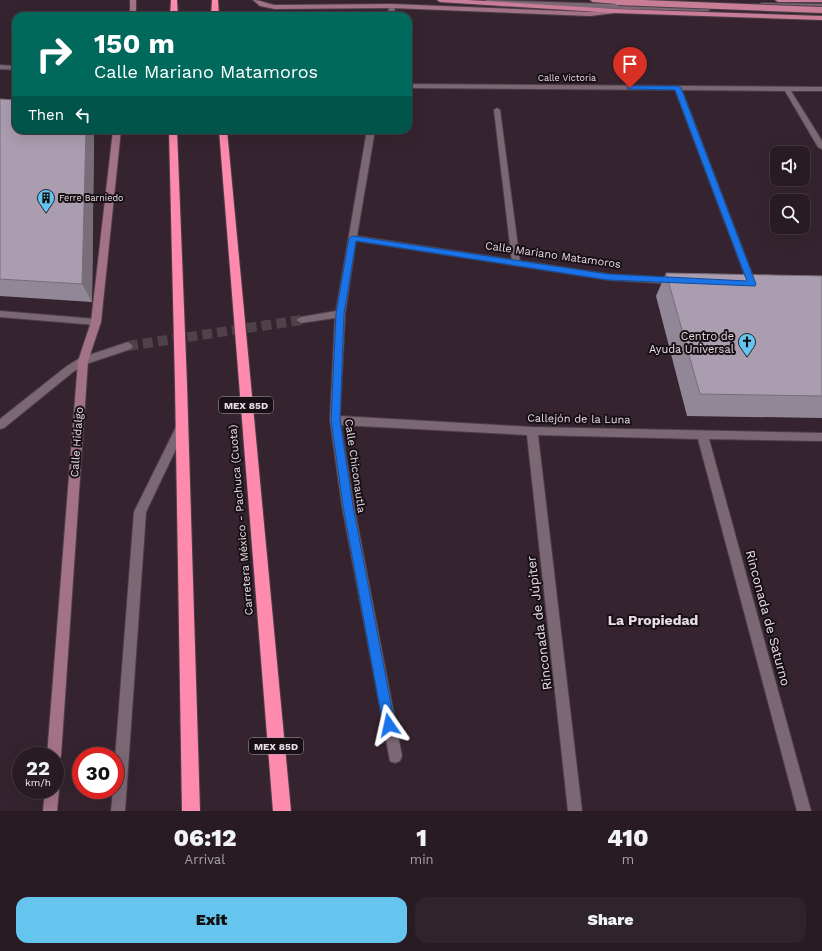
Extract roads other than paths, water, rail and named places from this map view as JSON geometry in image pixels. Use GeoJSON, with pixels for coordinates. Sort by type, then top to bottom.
{"type":"FeatureCollection","features":[{"type":"Feature","properties":{"kind":"highway"},"geometry":{"type":"LineString","coordinates":[[174,0],[174,12]]}},
{"type":"Feature","properties":{"kind":"highway"},"geometry":{"type":"LineString","coordinates":[[215,0],[215,12]]}},
{"type":"Feature","properties":{"kind":"highway"},"geometry":{"type":"LineString","coordinates":[[173,134],[180,308],[181,428],[191,811]]}},
{"type":"Feature","properties":{"kind":"highway","name":"Carretera México - Pachuca (Cuota)"},"geometry":{"type":"LineString","coordinates":[[223,134],[282,811]]}},
{"type":"Feature","properties":{"kind":"main road"},"geometry":{"type":"LineString","coordinates":[[440,0],[615,11],[822,18]]}},
{"type":"Feature","properties":{"kind":"main road"},"geometry":{"type":"LineString","coordinates":[[593,0],[822,11]]}},
{"type":"Feature","properties":{"kind":"main road"},"geometry":{"type":"LineString","coordinates":[[778,0],[822,0]]}},
{"type":"Feature","properties":{"kind":"street"},"geometry":{"type":"LineString","coordinates":[[132,12],[133,0]]}},
{"type":"Feature","properties":{"kind":"street"},"geometry":{"type":"LineString","coordinates":[[256,0],[262,5],[270,7],[392,6],[590,14],[615,11]]}},
{"type":"Feature","properties":{"kind":"street"},"geometry":{"type":"LineString","coordinates":[[488,0],[582,6],[822,11]]}},
{"type":"Feature","properties":{"kind":"street"},"geometry":{"type":"LineString","coordinates":[[555,0],[822,6]]}},
{"type":"Feature","properties":{"kind":"street"},"geometry":{"type":"LineString","coordinates":[[391,12],[392,6]]}},
{"type":"Feature","properties":{"kind":"street"},"geometry":{"type":"LineString","coordinates":[[0,67],[12,68]]}},
{"type":"Feature","properties":{"kind":"street","name":"Calle Victoria"},"geometry":{"type":"LineString","coordinates":[[412,86],[822,89]]}},
{"type":"Feature","properties":{"kind":"street"},"geometry":{"type":"LineString","coordinates":[[678,88],[752,284]]}},
{"type":"Feature","properties":{"kind":"street"},"geometry":{"type":"LineString","coordinates":[[787,89],[822,147]]}},
{"type":"Feature","properties":{"kind":"street"},"geometry":{"type":"LineString","coordinates":[[497,110],[516,262]]}},
{"type":"Feature","properties":{"kind":"street","name":"Calle Hidalgo"},"geometry":{"type":"LineString","coordinates":[[55,747],[83,361],[96,322],[117,134]]}},
{"type":"Feature","properties":{"kind":"street","name":"Calle Chiconautla"},"geometry":{"type":"LineString","coordinates":[[370,134],[340,314],[335,420],[348,506],[395,756]]}},
{"type":"Feature","properties":{"kind":"street","name":"Calle Mariano Matamoros"},"geometry":{"type":"LineString","coordinates":[[353,238],[608,277],[684,281]]}},
{"type":"Feature","properties":{"kind":"street"},"geometry":{"type":"LineString","coordinates":[[0,314],[96,322]]}},
{"type":"Feature","properties":{"kind":"street"},"geometry":{"type":"LineString","coordinates":[[301,320],[340,314]]}},
{"type":"Feature","properties":{"kind":"street"},"geometry":{"type":"LineString","coordinates":[[0,425],[70,369],[83,361],[128,346]]}},
{"type":"Feature","properties":{"kind":"street","name":"Callejón de la Luna"},"geometry":{"type":"LineString","coordinates":[[335,420],[532,431],[822,437]]}},
{"type":"Feature","properties":{"kind":"street"},"geometry":{"type":"LineString","coordinates":[[118,811],[140,512],[181,428]]}},
{"type":"Feature","properties":{"kind":"street","name":"Rinconada de Júpiter"},"geometry":{"type":"LineString","coordinates":[[532,431],[575,811]]}},
{"type":"Feature","properties":{"kind":"street","name":"Rinconada de Saturno"},"geometry":{"type":"LineString","coordinates":[[702,434],[804,811]]}},
{"type":"Feature","properties":{"kind":"street"},"geometry":{"type":"LineString","coordinates":[[50,811],[51,799]]}},
{"type":"Feature","properties":{"kind":"tunnel"},"geometry":{"type":"LineString","coordinates":[[128,346],[301,320]]}},
{"type":"Feature","properties":{"kind":"place","name":"Ferre Barniedo"},"geometry":{"type":"Point","coordinates":[46,213]}},
{"type":"Feature","properties":{"kind":"place","name":"Centro de Ayuda Universal"},"geometry":{"type":"Point","coordinates":[747,357]}},
{"type":"Feature","properties":{"kind":"district","name":"La Propiedad"},"geometry":{"type":"Point","coordinates":[653,620]}}]}
